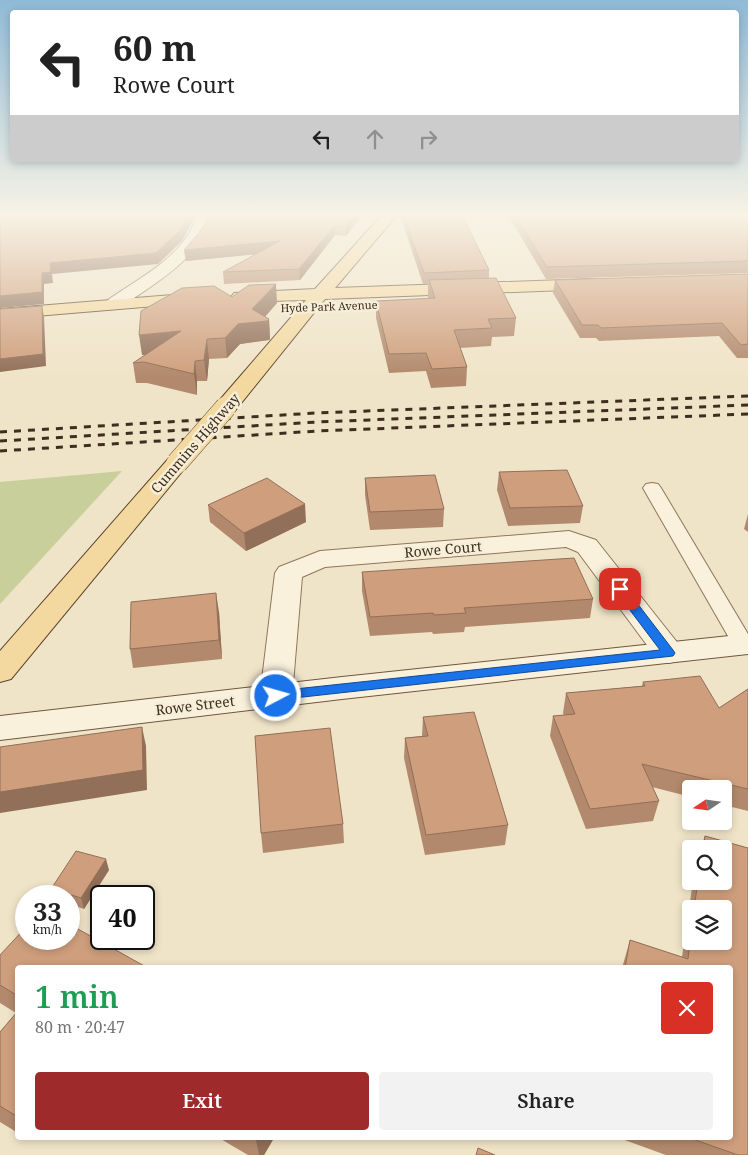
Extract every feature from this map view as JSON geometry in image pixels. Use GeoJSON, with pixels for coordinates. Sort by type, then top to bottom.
{"type":"FeatureCollection","features":[{"type":"Feature","properties":{"kind":"main road","name":"Cummins Highway"},"geometry":{"type":"LineString","coordinates":[[0,671],[342,269]]}},
{"type":"Feature","properties":{"kind":"main road","name":"Hyde Park Avenue"},"geometry":{"type":"LineString","coordinates":[[0,314],[115,303],[220,304],[608,291]]}},
{"type":"Feature","properties":{"kind":"main road","name":"Hyde Park Avenue"},"geometry":{"type":"LineString","coordinates":[[0,326],[220,304]]}},
{"type":"Feature","properties":{"kind":"street"},"geometry":{"type":"LineString","coordinates":[[115,303],[161,269]]}},
{"type":"Feature","properties":{"kind":"street","name":"Rowe Court"},"geometry":{"type":"LineString","coordinates":[[276,696],[289,573],[320,559],[569,539],[587,546],[669,653]]}},
{"type":"Feature","properties":{"kind":"street","name":"Rowe Street"},"geometry":{"type":"LineString","coordinates":[[0,728],[746,644]]}},
{"type":"Feature","properties":{"kind":"lane"},"geometry":{"type":"LineString","coordinates":[[652,488],[746,644]]}},
{"type":"Feature","properties":{"kind":"green space"},"geometry":{"type":"Polygon","coordinates":[[[122,471],[0,604],[0,482],[122,471]]]}},
{"type":"Feature","properties":{"kind":"building"},"geometry":{"type":"Polygon","coordinates":[[[0,269],[51,269],[51,272],[42,273],[42,292],[0,296],[0,269]]]}},
{"type":"Feature","properties":{"kind":"building"},"geometry":{"type":"Polygon","coordinates":[[[229,269],[299,269],[299,269],[223,272],[229,269]]]}},
{"type":"Feature","properties":{"kind":"building"},"geometry":{"type":"Polygon","coordinates":[[[423,269],[489,270],[424,273],[423,269]]]}},
{"type":"Feature","properties":{"kind":"building"},"geometry":{"type":"Polygon","coordinates":[[[748,274],[748,344],[741,345],[722,323],[601,328],[598,325],[582,325],[555,280],[748,274]]]}},
{"type":"Feature","properties":{"kind":"building"},"geometry":{"type":"Polygon","coordinates":[[[496,278],[516,318],[488,319],[492,328],[454,330],[467,367],[432,369],[426,353],[389,354],[376,301],[435,298],[429,280],[496,278]]]}},
{"type":"Feature","properties":{"kind":"building"},"geometry":{"type":"Polygon","coordinates":[[[276,284],[252,309],[269,319],[267,321],[238,324],[225,338],[207,339],[204,360],[195,361],[194,374],[144,362],[133,363],[181,331],[139,335],[141,311],[182,288],[214,286],[232,297],[249,285],[276,284]]]}},
{"type":"Feature","properties":{"kind":"building"},"geometry":{"type":"Polygon","coordinates":[[[42,306],[43,354],[0,359],[0,309],[42,306]]]}},
{"type":"Feature","properties":{"kind":"building"},"geometry":{"type":"Polygon","coordinates":[[[567,470],[583,506],[510,508],[499,472],[567,470]]]}},
{"type":"Feature","properties":{"kind":"building"},"geometry":{"type":"Polygon","coordinates":[[[435,475],[444,509],[370,512],[365,478],[435,475]]]}},
{"type":"Feature","properties":{"kind":"building"},"geometry":{"type":"Polygon","coordinates":[[[267,478],[305,504],[244,533],[208,505],[267,478]]]}},
{"type":"Feature","properties":{"kind":"building"},"geometry":{"type":"Polygon","coordinates":[[[574,558],[593,599],[464,608],[466,613],[370,617],[362,572],[574,558]]]}},
{"type":"Feature","properties":{"kind":"building"},"geometry":{"type":"Polygon","coordinates":[[[216,593],[219,640],[130,649],[131,602],[216,593]]]}},
{"type":"Feature","properties":{"kind":"building"},"geometry":{"type":"Polygon","coordinates":[[[700,676],[719,708],[748,689],[748,789],[732,785],[732,780],[710,780],[642,764],[659,801],[590,809],[553,716],[575,714],[566,693],[645,686],[643,682],[700,676]]]}},
{"type":"Feature","properties":{"kind":"building"},"geometry":{"type":"Polygon","coordinates":[[[474,712],[508,825],[426,835],[405,738],[428,736],[423,717],[474,712]]]}},
{"type":"Feature","properties":{"kind":"building"},"geometry":{"type":"Polygon","coordinates":[[[142,727],[143,770],[0,792],[0,747],[142,727]]]}},
{"type":"Feature","properties":{"kind":"building"},"geometry":{"type":"Polygon","coordinates":[[[330,728],[343,824],[261,833],[255,736],[330,728]]]}},
{"type":"Feature","properties":{"kind":"building"},"geometry":{"type":"Polygon","coordinates":[[[705,836],[719,840],[704,840],[705,836]]]}},
{"type":"Feature","properties":{"kind":"building"},"geometry":{"type":"Polygon","coordinates":[[[732,844],[748,848],[748,1155],[738,1155],[696,1140],[733,1140],[733,965],[626,965],[630,940],[688,959],[689,950],[732,950],[732,900],[695,900],[697,890],[732,890],[732,844]]]}},
{"type":"Feature","properties":{"kind":"building"},"geometry":{"type":"Polygon","coordinates":[[[76,851],[106,859],[81,898],[80,885],[54,885],[76,851]]]}},
{"type":"Feature","properties":{"kind":"building"},"geometry":{"type":"Polygon","coordinates":[[[80,930],[90,936],[90,950],[116,950],[143,965],[15,965],[15,994],[0,985],[0,955],[15,939],[15,950],[80,950],[80,930]]]}},
{"type":"Feature","properties":{"kind":"building"},"geometry":{"type":"Polygon","coordinates":[[[15,1014],[15,1115],[0,1106],[0,1032],[15,1014]]]}},
{"type":"Feature","properties":{"kind":"building"},"geometry":{"type":"Polygon","coordinates":[[[478,1148],[495,1155],[476,1155],[478,1148]]]}},
{"type":"Feature","properties":{"kind":"railway"},"geometry":{"type":"LineString","coordinates":[[0,432],[316,413],[748,396]]}},
{"type":"Feature","properties":{"kind":"railway"},"geometry":{"type":"LineString","coordinates":[[0,441],[317,422],[748,405]]}},
{"type":"Feature","properties":{"kind":"railway"},"geometry":{"type":"LineString","coordinates":[[0,451],[318,431],[748,414]]}},
{"type":"Feature","properties":{"kind":"route"},"geometry":{"type":"LineString","coordinates":[[276,696],[669,653],[620,589]]}}]}
